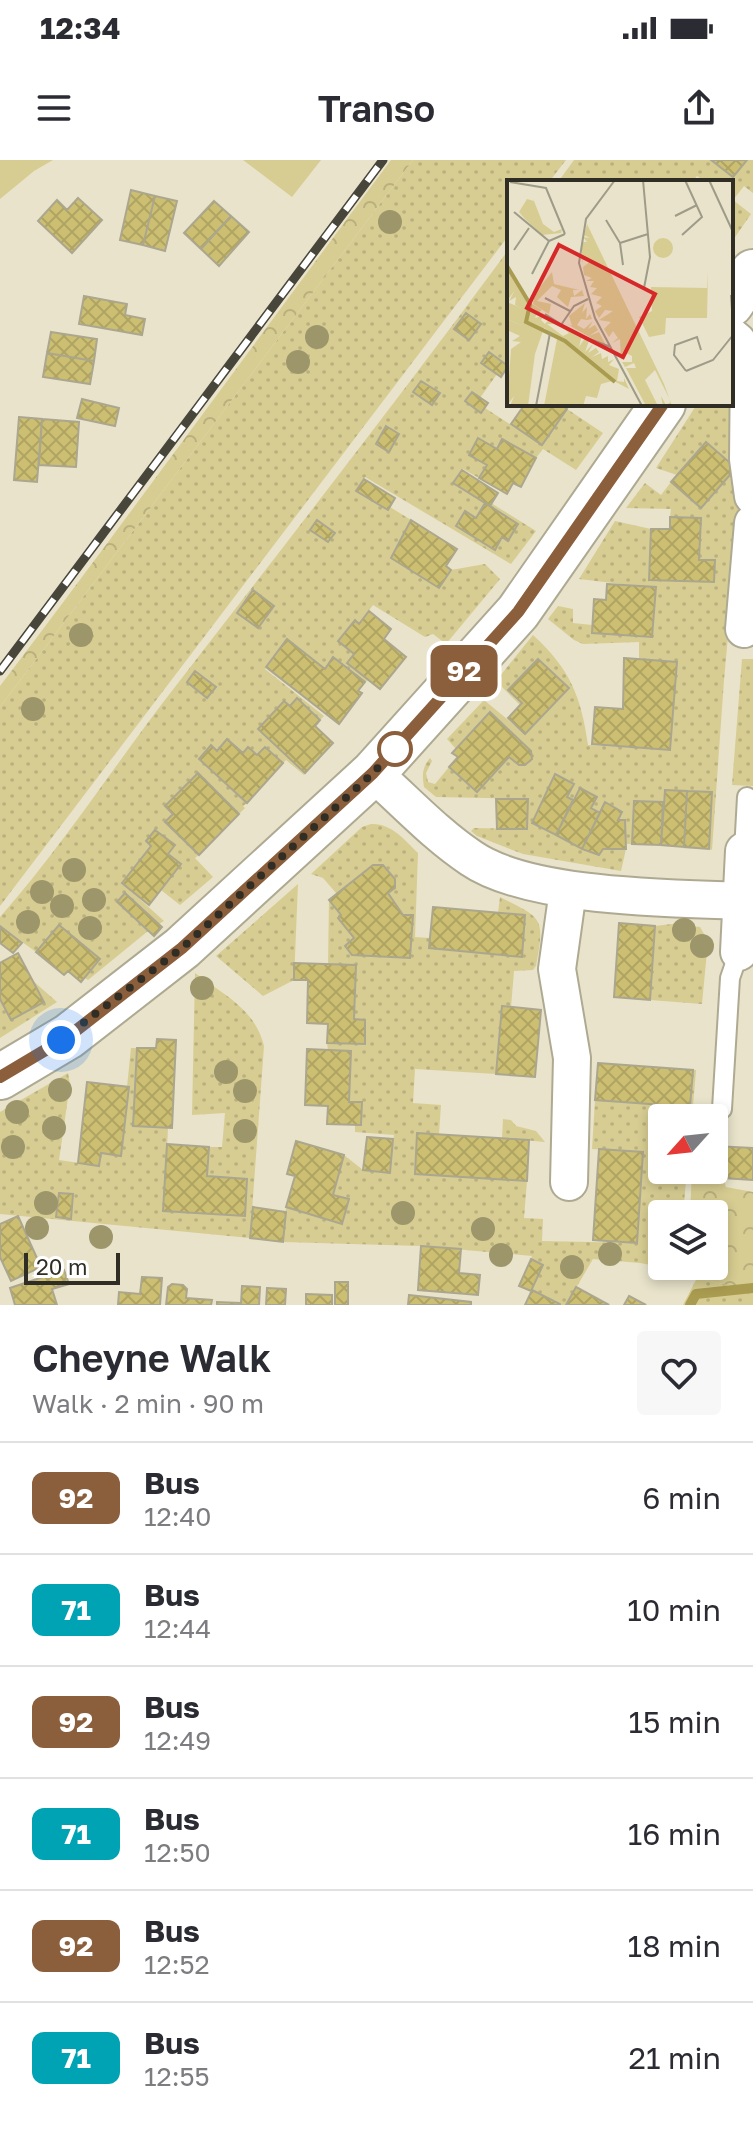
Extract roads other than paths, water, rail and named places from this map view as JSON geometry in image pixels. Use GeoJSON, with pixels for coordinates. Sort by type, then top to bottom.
{"type":"FeatureCollection","features":[{"type":"Feature","properties":{"kind":"street"},"geometry":{"type":"LineString","coordinates":[[733,301],[753,272]]}},
{"type":"Feature","properties":{"kind":"street"},"geometry":{"type":"LineString","coordinates":[[733,338],[749,359],[748,459],[753,496]]}},
{"type":"Feature","properties":{"kind":"street"},"geometry":{"type":"LineString","coordinates":[[0,1077],[69,1036],[182,948],[373,773],[518,612],[662,406]]}},
{"type":"Feature","properties":{"kind":"street"},"geometry":{"type":"LineString","coordinates":[[744,629],[753,523]]}},
{"type":"Feature","properties":{"kind":"street"},"geometry":{"type":"LineString","coordinates":[[373,773],[472,859],[505,875],[568,890],[742,901]]}},
{"type":"Feature","properties":{"kind":"street"},"geometry":{"type":"LineString","coordinates":[[739,952],[744,851]]}},
{"type":"Feature","properties":{"kind":"street"},"geometry":{"type":"LineString","coordinates":[[568,890],[557,969],[572,1058],[569,1182]]}},
{"type":"Feature","properties":{"kind":"lane"},"geometry":{"type":"LineString","coordinates":[[744,851],[747,797]]}},
{"type":"Feature","properties":{"kind":"lane"},"geometry":{"type":"LineString","coordinates":[[722,1104],[730,978],[739,952]]}},
{"type":"Feature","properties":{"kind":"waterway"},"geometry":{"type":"LineString","coordinates":[[690,1305],[696,1294],[753,1288]]}},
{"type":"Feature","properties":{"kind":"railway"},"geometry":{"type":"LineString","coordinates":[[0,671],[383,160]]}}]}
